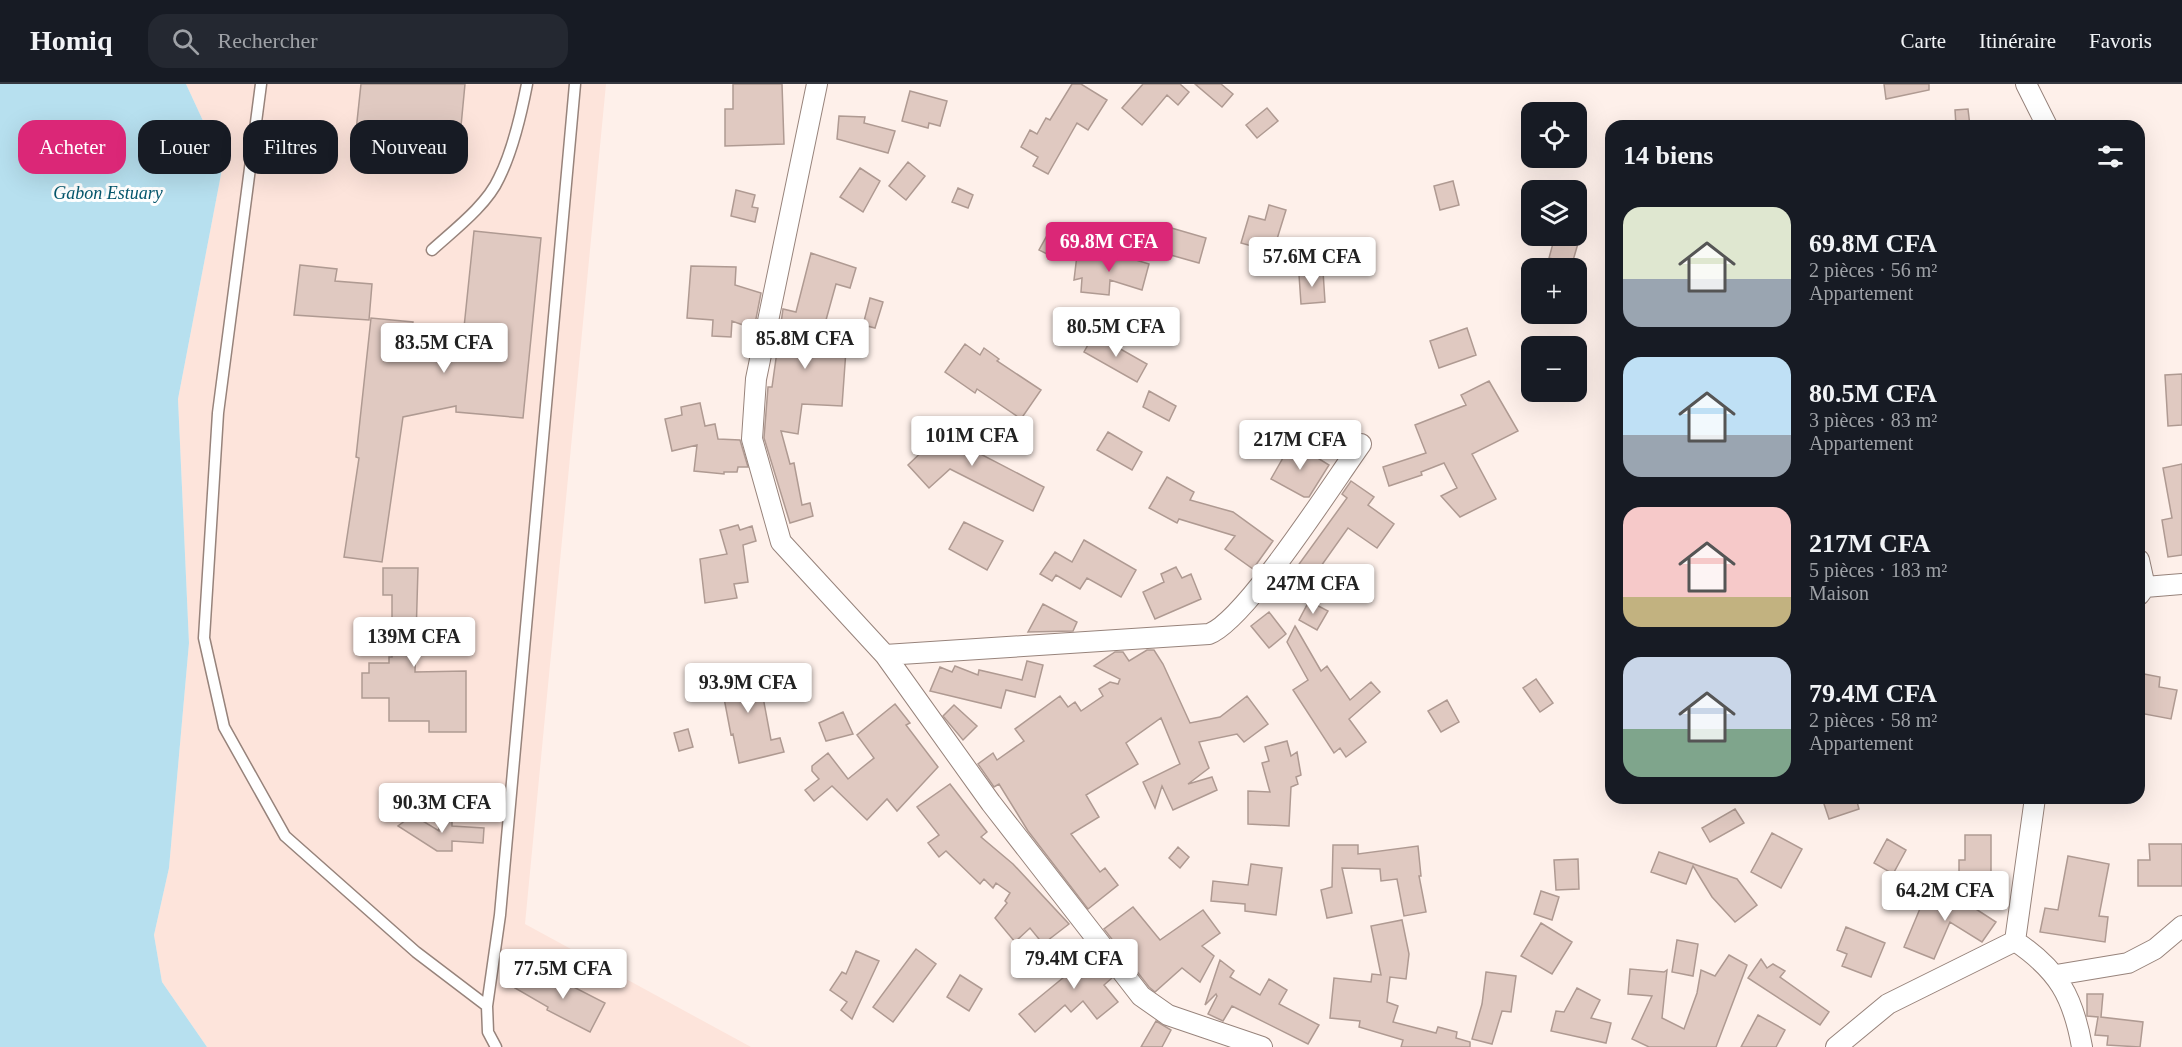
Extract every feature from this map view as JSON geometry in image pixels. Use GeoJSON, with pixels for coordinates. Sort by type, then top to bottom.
{"type":"FeatureCollection","features":[{"type":"Feature","properties":{"kind":"street"},"geometry":{"type":"LineString","coordinates":[[817,84],[756,379],[752,439],[781,542],[885,656],[991,803],[1141,996],[1168,1015],[1262,1047]]}},
{"type":"Feature","properties":{"kind":"street"},"geometry":{"type":"LineString","coordinates":[[2026,84],[2044,120]]}},
{"type":"Feature","properties":{"kind":"street"},"geometry":{"type":"LineString","coordinates":[[885,656],[1209,634],[1219,630],[1250,599],[1361,444]]}},
{"type":"Feature","properties":{"kind":"street"},"geometry":{"type":"LineString","coordinates":[[2145,590],[2182,584]]}},
{"type":"Feature","properties":{"kind":"street"},"geometry":{"type":"LineString","coordinates":[[2015,941],[2033,804]]}},
{"type":"Feature","properties":{"kind":"street"},"geometry":{"type":"LineString","coordinates":[[2056,975],[2128,963],[2155,949],[2182,926]]}},
{"type":"Feature","properties":{"kind":"street"},"geometry":{"type":"LineString","coordinates":[[2015,941],[2056,975],[2076,1013],[2082,1047]]}},
{"type":"Feature","properties":{"kind":"street"},"geometry":{"type":"LineString","coordinates":[[1836,1047],[1888,1004],[2015,941]]}},
{"type":"Feature","properties":{"kind":"lane"},"geometry":{"type":"LineString","coordinates":[[261,84],[218,413],[204,638],[224,727],[285,836],[416,952],[487,1006]]}},
{"type":"Feature","properties":{"kind":"lane"},"geometry":{"type":"LineString","coordinates":[[432,249],[467,219],[499,180],[522,108],[527,84]]}},
{"type":"Feature","properties":{"kind":"lane"},"geometry":{"type":"LineString","coordinates":[[496,1047],[488,1032],[487,1006],[500,915],[575,84]]}},
{"type":"Feature","properties":{"kind":"shaded area"},"geometry":{"type":"Polygon","coordinates":[[[186,84],[606,84],[525,924],[751,1047],[207,1047],[162,982],[154,935],[169,868],[189,643],[178,399],[221,174],[231,174],[231,120],[203,120],[186,84]]]}},
{"type":"Feature","properties":{"kind":"water","name":"Gabon Estuary"},"geometry":{"type":"Polygon","coordinates":[[[0,84],[186,84],[203,120],[138,120],[138,174],[221,174],[178,399],[189,643],[169,868],[154,935],[162,982],[207,1047],[0,1047],[0,84]]]}},
{"type":"Feature","properties":{"kind":"building"},"geometry":{"type":"Polygon","coordinates":[[[361,84],[465,84],[462,120],[357,120],[361,84]]]}},
{"type":"Feature","properties":{"kind":"building"},"geometry":{"type":"Polygon","coordinates":[[[733,84],[782,84],[784,144],[725,146],[725,109],[733,109],[733,84]]]}},
{"type":"Feature","properties":{"kind":"building"},"geometry":{"type":"Polygon","coordinates":[[[1072,84],[1081,84],[1107,100],[1088,130],[1077,123],[1048,174],[1033,166],[1038,157],[1021,147],[1030,130],[1037,134],[1046,118],[1050,120],[1072,84]]]}},
{"type":"Feature","properties":{"kind":"building"},"geometry":{"type":"Polygon","coordinates":[[[1143,84],[1180,84],[1189,92],[1178,105],[1167,95],[1142,125],[1122,108],[1143,84]]]}},
{"type":"Feature","properties":{"kind":"building"},"geometry":{"type":"Polygon","coordinates":[[[1195,84],[1221,84],[1233,94],[1222,107],[1195,84]]]}},
{"type":"Feature","properties":{"kind":"building"},"geometry":{"type":"Polygon","coordinates":[[[1884,84],[1929,84],[1929,90],[1886,99],[1884,84]]]}},
{"type":"Feature","properties":{"kind":"building"},"geometry":{"type":"Polygon","coordinates":[[[910,91],[947,101],[940,126],[929,123],[928,128],[902,121],[910,91]]]}},
{"type":"Feature","properties":{"kind":"building"},"geometry":{"type":"Polygon","coordinates":[[[1267,108],[1278,121],[1257,138],[1246,125],[1267,108]]]}},
{"type":"Feature","properties":{"kind":"building"},"geometry":{"type":"Polygon","coordinates":[[[1968,109],[1969,120],[1956,120],[1955,110],[1968,109]]]}},
{"type":"Feature","properties":{"kind":"building"},"geometry":{"type":"Polygon","coordinates":[[[839,116],[865,117],[864,123],[895,131],[888,153],[837,139],[839,116]]]}},
{"type":"Feature","properties":{"kind":"building"},"geometry":{"type":"Polygon","coordinates":[[[908,162],[925,176],[906,200],[889,186],[908,162]]]}},
{"type":"Feature","properties":{"kind":"building"},"geometry":{"type":"Polygon","coordinates":[[[860,168],[880,181],[863,212],[840,197],[860,168]]]}},
{"type":"Feature","properties":{"kind":"building"},"geometry":{"type":"Polygon","coordinates":[[[1453,181],[1459,205],[1440,210],[1434,186],[1453,181]]]}},
{"type":"Feature","properties":{"kind":"building"},"geometry":{"type":"Polygon","coordinates":[[[958,188],[973,195],[968,208],[952,202],[958,188]]]}},
{"type":"Feature","properties":{"kind":"building"},"geometry":{"type":"Polygon","coordinates":[[[736,190],[755,195],[752,207],[758,208],[755,222],[731,216],[736,190]]]}},
{"type":"Feature","properties":{"kind":"building"},"geometry":{"type":"Polygon","coordinates":[[[1269,205],[1286,210],[1273,252],[1241,243],[1249,216],[1265,220],[1269,205]]]}},
{"type":"Feature","properties":{"kind":"building"},"geometry":{"type":"Polygon","coordinates":[[[1168,227],[1206,238],[1199,263],[1160,252],[1168,227]]]}},
{"type":"Feature","properties":{"kind":"building"},"geometry":{"type":"Polygon","coordinates":[[[1050,230],[1065,238],[1055,258],[1039,250],[1050,230]]]}},
{"type":"Feature","properties":{"kind":"building"},"geometry":{"type":"Polygon","coordinates":[[[474,231],[541,238],[523,418],[456,412],[456,406],[403,417],[382,562],[344,557],[359,458],[356,457],[371,318],[413,322],[411,337],[463,337],[474,231]]]}},
{"type":"Feature","properties":{"kind":"building"},"geometry":{"type":"Polygon","coordinates":[[[1552,246],[1577,246],[1574,258],[1549,258],[1552,246]]]}},
{"type":"Feature","properties":{"kind":"building"},"geometry":{"type":"Polygon","coordinates":[[[811,253],[856,268],[850,288],[836,284],[826,320],[845,324],[839,350],[846,350],[842,406],[802,404],[798,434],[781,431],[790,464],[794,463],[802,505],[810,503],[813,516],[790,523],[764,438],[768,387],[772,387],[783,309],[796,312],[811,253]]]}},
{"type":"Feature","properties":{"kind":"building"},"geometry":{"type":"Polygon","coordinates":[[[1077,255],[1125,260],[1126,257],[1149,264],[1142,290],[1110,280],[1109,295],[1081,292],[1082,278],[1074,280],[1077,255]]]}},
{"type":"Feature","properties":{"kind":"building"},"geometry":{"type":"Polygon","coordinates":[[[300,265],[337,269],[335,281],[372,284],[369,320],[294,315],[300,265]]]}},
{"type":"Feature","properties":{"kind":"building"},"geometry":{"type":"Polygon","coordinates":[[[691,266],[736,267],[735,285],[761,293],[754,329],[732,321],[731,337],[712,336],[713,320],[687,318],[691,266]]]}},
{"type":"Feature","properties":{"kind":"building"},"geometry":{"type":"Polygon","coordinates":[[[1323,271],[1325,302],[1301,304],[1299,275],[1323,271]]]}},
{"type":"Feature","properties":{"kind":"building"},"geometry":{"type":"Polygon","coordinates":[[[870,298],[883,302],[875,328],[863,325],[870,298]]]}},
{"type":"Feature","properties":{"kind":"building"},"geometry":{"type":"Polygon","coordinates":[[[1467,328],[1476,355],[1439,368],[1430,341],[1467,328]]]}},
{"type":"Feature","properties":{"kind":"building"},"geometry":{"type":"Polygon","coordinates":[[[1094,334],[1147,364],[1137,382],[1084,352],[1094,334]]]}},
{"type":"Feature","properties":{"kind":"building"},"geometry":{"type":"Polygon","coordinates":[[[965,344],[980,355],[984,348],[999,359],[997,361],[1041,390],[1021,419],[977,389],[975,393],[945,372],[965,344]]]}},
{"type":"Feature","properties":{"kind":"building"},"geometry":{"type":"Polygon","coordinates":[[[2182,374],[2182,425],[2168,426],[2165,375],[2182,374]]]}},
{"type":"Feature","properties":{"kind":"building"},"geometry":{"type":"Polygon","coordinates":[[[1489,381],[1518,431],[1472,454],[1496,499],[1460,517],[1441,496],[1457,488],[1444,463],[1421,472],[1422,475],[1389,486],[1383,467],[1426,453],[1415,425],[1466,405],[1461,395],[1489,381]]]}},
{"type":"Feature","properties":{"kind":"building"},"geometry":{"type":"Polygon","coordinates":[[[1149,391],[1176,406],[1169,421],[1143,407],[1149,391]]]}},
{"type":"Feature","properties":{"kind":"building"},"geometry":{"type":"Polygon","coordinates":[[[700,403],[705,426],[715,424],[718,439],[740,440],[748,467],[738,467],[737,472],[724,472],[724,474],[694,471],[697,445],[672,451],[665,419],[682,415],[681,407],[700,403]]]}},
{"type":"Feature","properties":{"kind":"building"},"geometry":{"type":"Polygon","coordinates":[[[957,418],[976,439],[967,447],[1044,487],[1033,511],[950,469],[929,488],[908,465],[957,418]]]}},
{"type":"Feature","properties":{"kind":"building"},"geometry":{"type":"Polygon","coordinates":[[[1108,432],[1142,452],[1132,470],[1097,450],[1108,432]]]}},
{"type":"Feature","properties":{"kind":"building"},"geometry":{"type":"Polygon","coordinates":[[[1292,442],[1329,465],[1309,497],[1304,497],[1271,479],[1292,442]]]}},
{"type":"Feature","properties":{"kind":"building"},"geometry":{"type":"Polygon","coordinates":[[[2182,464],[2182,555],[2168,557],[2162,520],[2172,518],[2163,468],[2182,464]]]}},
{"type":"Feature","properties":{"kind":"building"},"geometry":{"type":"Polygon","coordinates":[[[1167,477],[1194,492],[1190,500],[1233,512],[1273,541],[1253,569],[1225,549],[1235,536],[1179,519],[1177,523],[1149,508],[1167,477]]]}},
{"type":"Feature","properties":{"kind":"building"},"geometry":{"type":"Polygon","coordinates":[[[1351,481],[1374,497],[1368,505],[1394,524],[1377,548],[1348,528],[1297,600],[1281,589],[1347,498],[1342,494],[1351,481]]]}},
{"type":"Feature","properties":{"kind":"building"},"geometry":{"type":"Polygon","coordinates":[[[964,522],[1003,541],[987,570],[949,549],[964,522]]]}},
{"type":"Feature","properties":{"kind":"building"},"geometry":{"type":"Polygon","coordinates":[[[738,525],[740,530],[752,526],[756,541],[743,545],[748,582],[734,584],[737,598],[705,603],[700,559],[727,554],[720,530],[738,525]]]}},
{"type":"Feature","properties":{"kind":"building"},"geometry":{"type":"Polygon","coordinates":[[[1084,540],[1136,570],[1121,597],[1087,578],[1080,589],[1056,575],[1052,581],[1040,574],[1055,552],[1072,562],[1084,540]]]}},
{"type":"Feature","properties":{"kind":"building"},"geometry":{"type":"Polygon","coordinates":[[[1176,567],[1182,578],[1191,574],[1201,599],[1155,619],[1143,592],[1164,582],[1161,574],[1176,567]]]}},
{"type":"Feature","properties":{"kind":"building"},"geometry":{"type":"Polygon","coordinates":[[[383,568],[418,568],[415,672],[466,671],[466,732],[429,732],[429,721],[389,721],[389,698],[362,698],[362,673],[369,673],[369,663],[389,663],[389,657],[392,657],[392,595],[383,595],[383,568]]]}},
{"type":"Feature","properties":{"kind":"building"},"geometry":{"type":"Polygon","coordinates":[[[1309,601],[1328,611],[1317,630],[1299,620],[1309,601]]]}},
{"type":"Feature","properties":{"kind":"building"},"geometry":{"type":"Polygon","coordinates":[[[1043,604],[1077,622],[1073,631],[1028,632],[1043,604]]]}},
{"type":"Feature","properties":{"kind":"building"},"geometry":{"type":"Polygon","coordinates":[[[1269,612],[1286,634],[1269,648],[1251,626],[1269,612]]]}},
{"type":"Feature","properties":{"kind":"building"},"geometry":{"type":"Polygon","coordinates":[[[1295,626],[1321,671],[1327,666],[1350,700],[1371,682],[1380,692],[1349,719],[1366,742],[1346,757],[1340,748],[1334,753],[1293,690],[1308,680],[1287,642],[1295,626]]]}},
{"type":"Feature","properties":{"kind":"building"},"geometry":{"type":"Polygon","coordinates":[[[1147,650],[1154,650],[1163,664],[1190,723],[1220,717],[1247,696],[1268,724],[1244,742],[1237,734],[1199,742],[1209,768],[1188,784],[1212,777],[1217,790],[1173,810],[1162,786],[1155,808],[1143,782],[1180,764],[1161,718],[1126,743],[1138,764],[1086,795],[1099,817],[1071,834],[1100,872],[1105,868],[1118,885],[1088,909],[1028,831],[999,784],[994,787],[978,764],[993,753],[997,760],[1024,741],[1015,729],[1060,696],[1068,707],[1075,702],[1081,711],[1103,696],[1099,689],[1110,682],[1118,684],[1120,679],[1094,666],[1115,652],[1123,652],[1129,661],[1147,650]]]}},
{"type":"Feature","properties":{"kind":"building"},"geometry":{"type":"Polygon","coordinates":[[[1027,661],[1043,665],[1035,697],[1006,690],[1001,708],[930,691],[940,667],[952,672],[955,666],[978,675],[979,670],[1022,680],[1027,661]]]}},
{"type":"Feature","properties":{"kind":"building"},"geometry":{"type":"Polygon","coordinates":[[[757,665],[771,740],[780,738],[784,752],[739,763],[733,734],[731,735],[719,672],[757,665]]]}},
{"type":"Feature","properties":{"kind":"building"},"geometry":{"type":"Polygon","coordinates":[[[2145,674],[2160,677],[2159,687],[2177,690],[2171,719],[2145,714],[2145,674]]]}},
{"type":"Feature","properties":{"kind":"building"},"geometry":{"type":"Polygon","coordinates":[[[1536,679],[1553,703],[1540,712],[1523,688],[1536,679]]]}},
{"type":"Feature","properties":{"kind":"building"},"geometry":{"type":"Polygon","coordinates":[[[1447,700],[1459,722],[1441,732],[1428,711],[1447,700]]]}},
{"type":"Feature","properties":{"kind":"building"},"geometry":{"type":"Polygon","coordinates":[[[895,704],[910,723],[906,725],[938,767],[897,811],[887,799],[867,820],[832,786],[814,801],[805,790],[819,779],[812,771],[812,766],[828,753],[848,779],[874,758],[857,735],[895,704]]]}},
{"type":"Feature","properties":{"kind":"building"},"geometry":{"type":"Polygon","coordinates":[[[954,705],[977,726],[963,740],[943,716],[954,705]]]}},
{"type":"Feature","properties":{"kind":"building"},"geometry":{"type":"Polygon","coordinates":[[[843,712],[853,734],[826,741],[819,723],[843,712]]]}},
{"type":"Feature","properties":{"kind":"building"},"geometry":{"type":"Polygon","coordinates":[[[688,729],[693,747],[679,751],[674,733],[688,729]]]}},
{"type":"Feature","properties":{"kind":"building"},"geometry":{"type":"Polygon","coordinates":[[[1287,741],[1291,756],[1297,752],[1301,775],[1296,777],[1298,784],[1291,787],[1289,826],[1248,824],[1248,791],[1270,792],[1262,763],[1269,761],[1265,747],[1287,741]]]}},
{"type":"Feature","properties":{"kind":"building"},"geometry":{"type":"Polygon","coordinates":[[[950,784],[987,832],[981,837],[1013,864],[1069,924],[1043,944],[1030,928],[1015,942],[995,918],[1007,903],[1005,901],[1010,893],[996,883],[993,888],[984,879],[980,884],[946,851],[939,857],[928,843],[939,835],[917,807],[950,784]]]}},
{"type":"Feature","properties":{"kind":"building"},"geometry":{"type":"Polygon","coordinates":[[[1824,804],[1858,804],[1859,809],[1829,819],[1824,804]]]}},
{"type":"Feature","properties":{"kind":"building"},"geometry":{"type":"Polygon","coordinates":[[[1735,809],[1744,823],[1710,842],[1702,828],[1735,809]]]}},
{"type":"Feature","properties":{"kind":"building"},"geometry":{"type":"Polygon","coordinates":[[[413,815],[439,831],[439,820],[452,820],[452,826],[484,828],[483,843],[452,841],[452,851],[437,851],[398,826],[413,815]]]}},
{"type":"Feature","properties":{"kind":"building"},"geometry":{"type":"Polygon","coordinates":[[[1772,833],[1802,849],[1781,888],[1751,872],[1772,833]]]}},
{"type":"Feature","properties":{"kind":"building"},"geometry":{"type":"Polygon","coordinates":[[[1965,835],[1991,835],[1991,874],[1959,874],[1959,860],[1965,860],[1965,835]]]}},
{"type":"Feature","properties":{"kind":"building"},"geometry":{"type":"Polygon","coordinates":[[[1887,839],[1906,850],[1893,874],[1874,863],[1887,839]]]}},
{"type":"Feature","properties":{"kind":"building"},"geometry":{"type":"Polygon","coordinates":[[[2149,844],[2182,844],[2182,886],[2138,886],[2138,860],[2150,860],[2149,844]]]}},
{"type":"Feature","properties":{"kind":"building"},"geometry":{"type":"Polygon","coordinates":[[[1333,845],[1358,845],[1358,854],[1418,846],[1421,876],[1419,876],[1426,912],[1404,916],[1397,879],[1381,881],[1380,869],[1342,868],[1352,913],[1327,918],[1321,890],[1332,887],[1333,845]]]}},
{"type":"Feature","properties":{"kind":"building"},"geometry":{"type":"Polygon","coordinates":[[[1178,847],[1189,857],[1180,868],[1169,858],[1178,847]]]}},
{"type":"Feature","properties":{"kind":"building"},"geometry":{"type":"Polygon","coordinates":[[[1659,852],[1737,879],[1757,905],[1735,922],[1712,897],[1693,866],[1686,884],[1651,872],[1659,852]]]}},
{"type":"Feature","properties":{"kind":"building"},"geometry":{"type":"Polygon","coordinates":[[[2068,856],[2109,864],[2099,916],[2108,917],[2105,942],[2040,932],[2045,908],[2058,910],[2068,856]]]}},
{"type":"Feature","properties":{"kind":"building"},"geometry":{"type":"Polygon","coordinates":[[[1578,859],[1579,889],[1556,890],[1554,860],[1578,859]]]}},
{"type":"Feature","properties":{"kind":"building"},"geometry":{"type":"Polygon","coordinates":[[[1251,864],[1282,868],[1276,915],[1245,911],[1245,904],[1211,901],[1213,881],[1248,885],[1251,864]]]}},
{"type":"Feature","properties":{"kind":"building"},"geometry":{"type":"Polygon","coordinates":[[[1929,887],[1962,900],[1996,922],[1982,942],[1950,922],[1934,959],[1904,947],[1929,887]]]}},
{"type":"Feature","properties":{"kind":"building"},"geometry":{"type":"Polygon","coordinates":[[[1541,891],[1559,897],[1552,920],[1534,914],[1541,891]]]}},
{"type":"Feature","properties":{"kind":"building"},"geometry":{"type":"Polygon","coordinates":[[[1133,907],[1160,940],[1203,910],[1220,933],[1202,946],[1214,956],[1200,982],[1182,968],[1155,992],[1149,987],[1104,929],[1133,907]]]}},
{"type":"Feature","properties":{"kind":"building"},"geometry":{"type":"Polygon","coordinates":[[[1402,920],[1409,954],[1406,979],[1390,977],[1387,1002],[1398,1006],[1393,1022],[1436,1033],[1438,1027],[1457,1032],[1456,1038],[1470,1042],[1470,1047],[1401,1047],[1403,1040],[1359,1027],[1360,1021],[1330,1018],[1334,978],[1371,982],[1372,974],[1381,975],[1371,926],[1402,920]]]}},
{"type":"Feature","properties":{"kind":"building"},"geometry":{"type":"Polygon","coordinates":[[[1541,923],[1572,942],[1552,974],[1521,956],[1541,923]]]}},
{"type":"Feature","properties":{"kind":"building"},"geometry":{"type":"Polygon","coordinates":[[[1846,927],[1885,943],[1871,977],[1842,966],[1847,954],[1837,950],[1846,927]]]}},
{"type":"Feature","properties":{"kind":"building"},"geometry":{"type":"Polygon","coordinates":[[[1677,940],[1698,944],[1693,976],[1672,972],[1677,940]]]}},
{"type":"Feature","properties":{"kind":"building"},"geometry":{"type":"Polygon","coordinates":[[[1085,944],[1112,978],[1104,985],[1118,1002],[1097,1019],[1083,1001],[1071,1012],[1065,1005],[1035,1032],[1019,1014],[1064,977],[1066,973],[1059,964],[1085,944]]]}},
{"type":"Feature","properties":{"kind":"building"},"geometry":{"type":"Polygon","coordinates":[[[916,949],[936,964],[893,1022],[873,1007],[916,949]]]}},
{"type":"Feature","properties":{"kind":"building"},"geometry":{"type":"Polygon","coordinates":[[[856,951],[879,961],[852,1019],[841,1010],[847,1002],[830,990],[842,972],[846,974],[856,951]]]}},
{"type":"Feature","properties":{"kind":"building"},"geometry":{"type":"Polygon","coordinates":[[[1729,955],[1747,965],[1716,1047],[1649,1047],[1632,1039],[1652,996],[1628,994],[1630,969],[1664,972],[1667,970],[1662,1018],[1684,1029],[1697,993],[1701,970],[1715,976],[1729,955]]]}},
{"type":"Feature","properties":{"kind":"building"},"geometry":{"type":"Polygon","coordinates":[[[1761,959],[1767,968],[1773,964],[1785,971],[1780,977],[1829,1012],[1820,1025],[1748,978],[1761,959]]]}},
{"type":"Feature","properties":{"kind":"building"},"geometry":{"type":"Polygon","coordinates":[[[1220,960],[1234,971],[1230,977],[1260,995],[1269,979],[1287,990],[1279,1004],[1319,1025],[1308,1044],[1232,1006],[1223,1021],[1208,1014],[1216,994],[1205,1005],[1220,960]]]}},
{"type":"Feature","properties":{"kind":"building"},"geometry":{"type":"Polygon","coordinates":[[[526,969],[558,988],[562,981],[605,1003],[590,1032],[547,1010],[548,1007],[515,988],[526,969]]]}},
{"type":"Feature","properties":{"kind":"building"},"geometry":{"type":"Polygon","coordinates":[[[1486,972],[1516,976],[1511,1012],[1502,1011],[1492,1044],[1472,1039],[1482,1004],[1486,972]]]}},
{"type":"Feature","properties":{"kind":"building"},"geometry":{"type":"Polygon","coordinates":[[[960,975],[982,989],[969,1011],[947,997],[960,975]]]}},
{"type":"Feature","properties":{"kind":"building"},"geometry":{"type":"Polygon","coordinates":[[[1577,988],[1600,1000],[1591,1018],[1611,1023],[1606,1043],[1551,1031],[1556,1011],[1564,1012],[1577,988]]]}},
{"type":"Feature","properties":{"kind":"building"},"geometry":{"type":"Polygon","coordinates":[[[2087,994],[2103,994],[2101,1017],[2143,1022],[2140,1047],[2107,1045],[2108,1036],[2095,1035],[2098,1017],[2087,1016],[2087,994]]]}},
{"type":"Feature","properties":{"kind":"building"},"geometry":{"type":"Polygon","coordinates":[[[1758,1015],[1785,1030],[1776,1047],[1741,1047],[1758,1015]]]}},
{"type":"Feature","properties":{"kind":"building"},"geometry":{"type":"Polygon","coordinates":[[[1156,1021],[1171,1030],[1162,1047],[1141,1047],[1156,1021]]]}}]}
